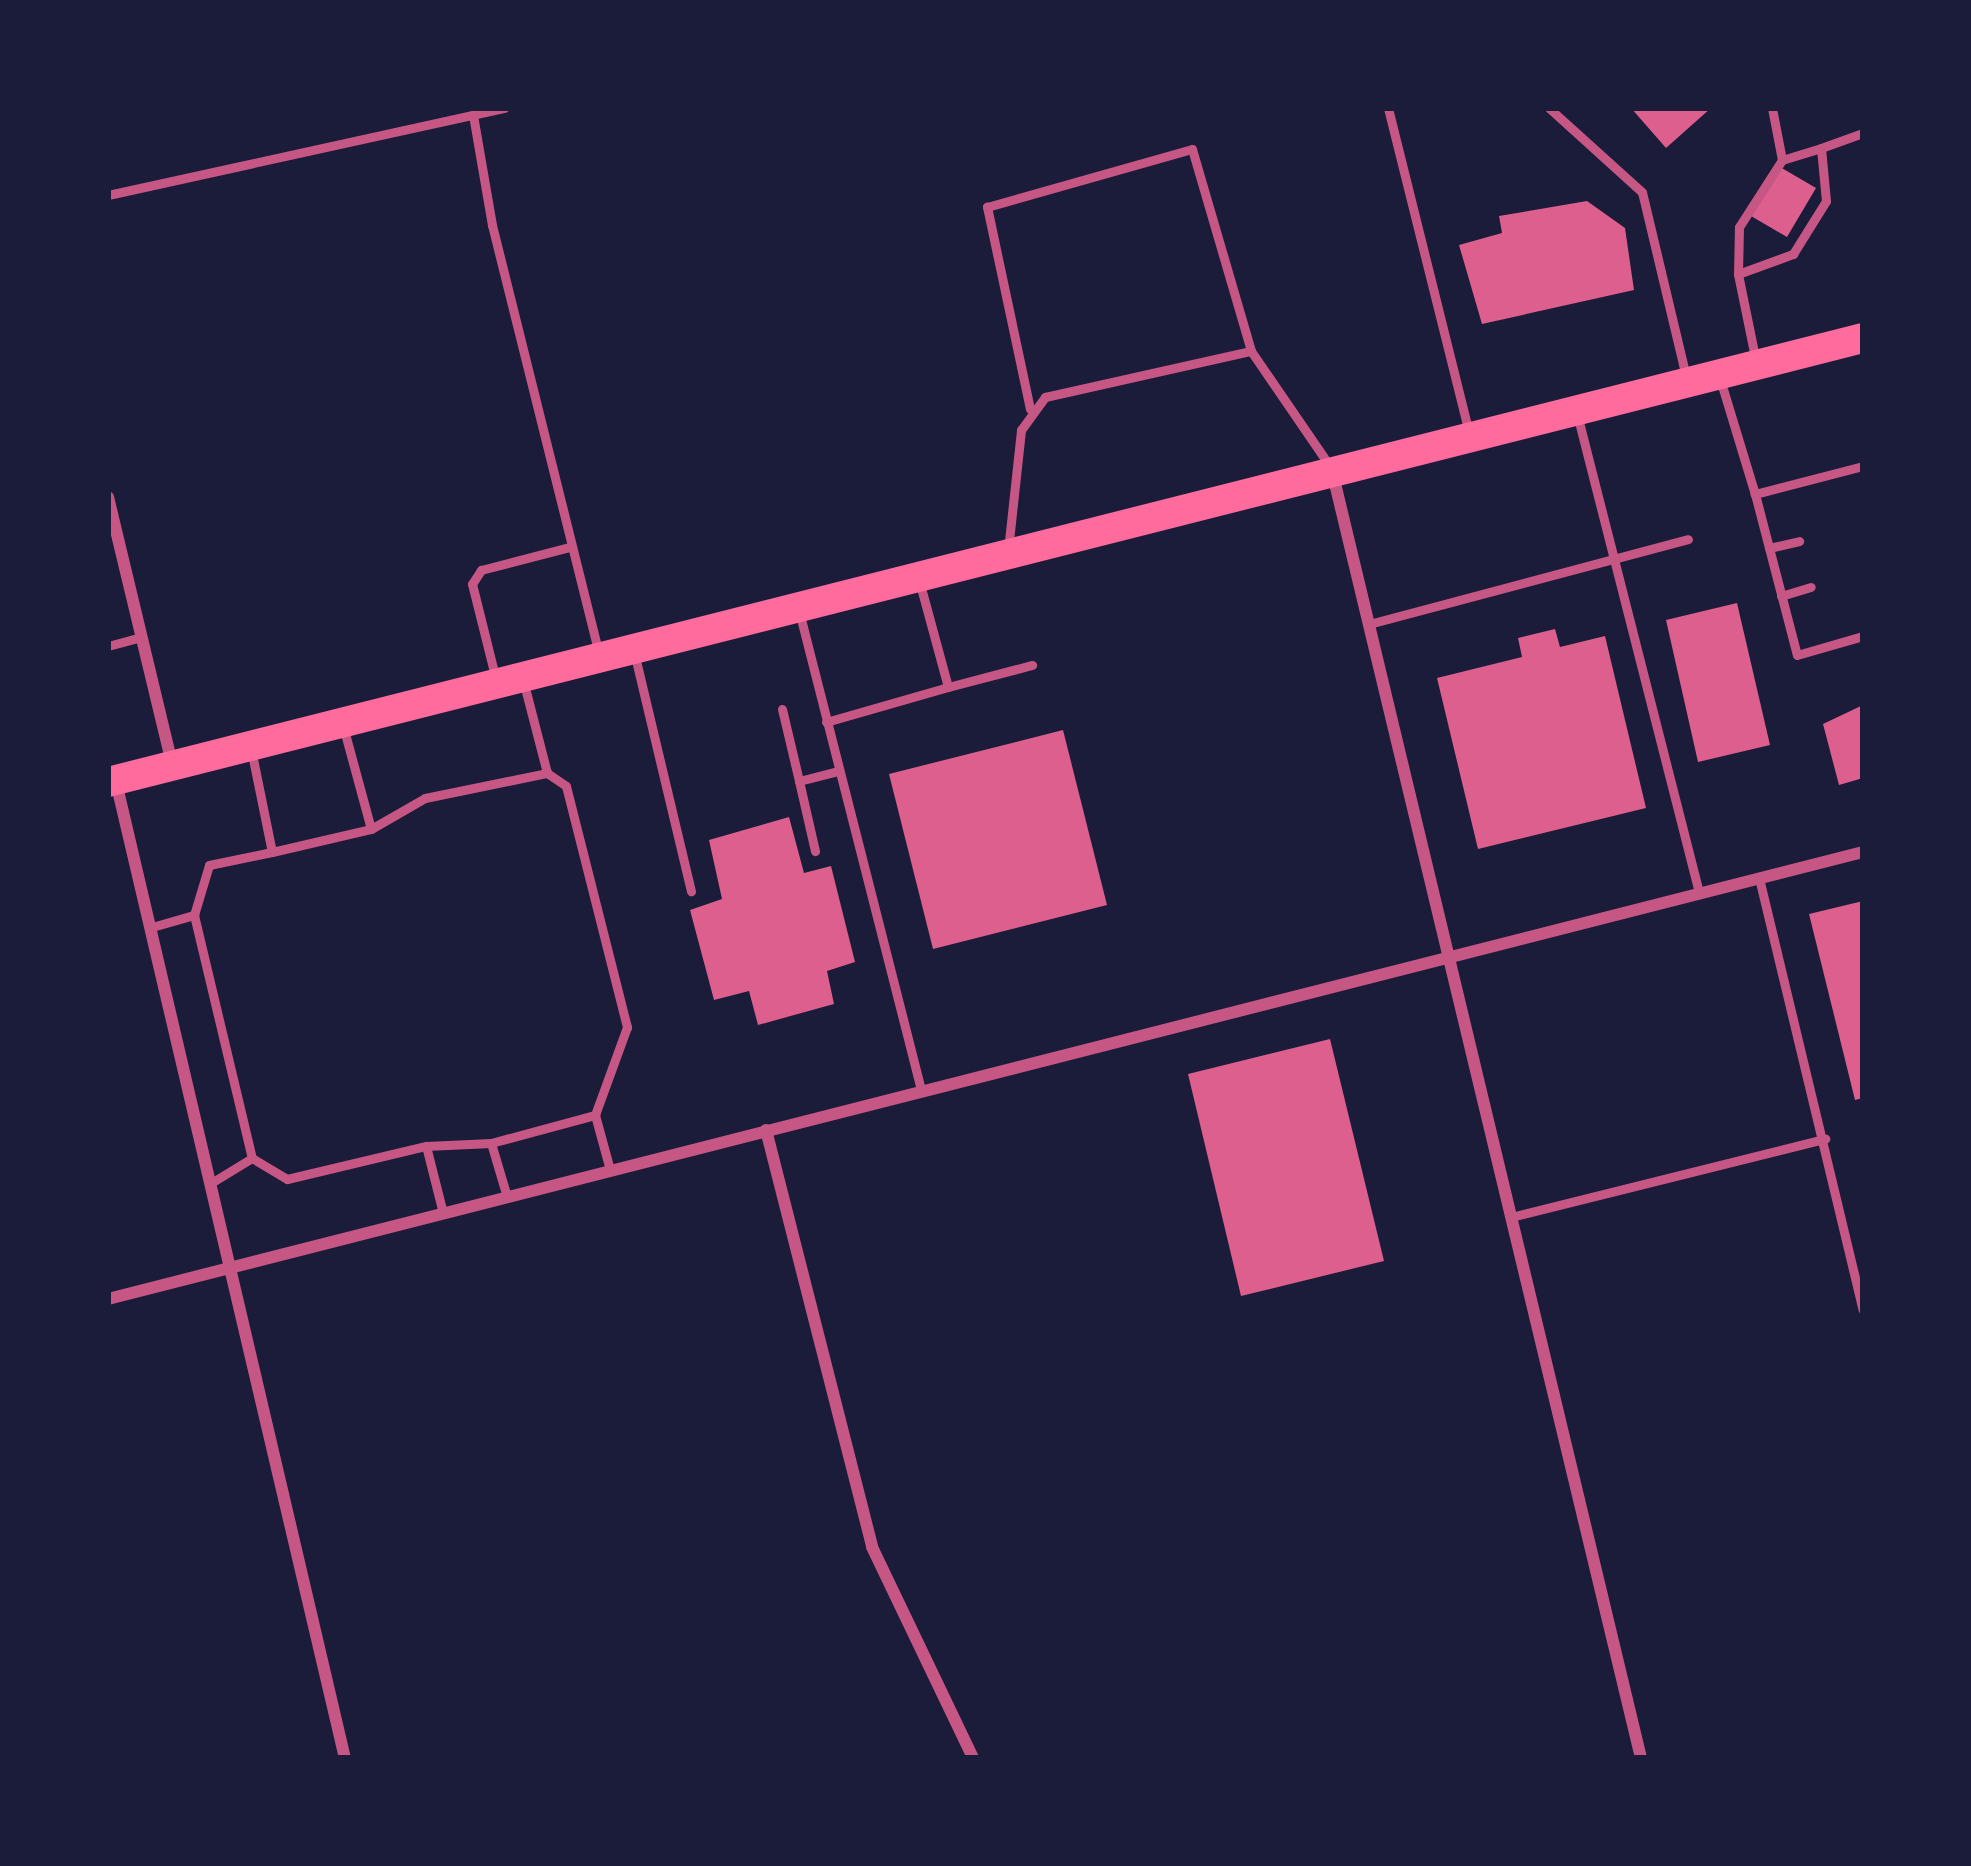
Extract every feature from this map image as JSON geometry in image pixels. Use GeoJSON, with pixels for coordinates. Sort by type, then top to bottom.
{"type":"FeatureCollection","features":[{"type":"Feature","properties":{"kind":"main road"},"geometry":{"type":"LineString","coordinates":[[112,782],[1331,468],[1863,338]]}},
{"type":"Feature","properties":{"kind":"street"},"geometry":{"type":"LineString","coordinates":[[1331,468],[1641,1758]]}},
{"type":"Feature","properties":{"kind":"street"},"geometry":{"type":"LineString","coordinates":[[108,497],[172,764]]}},
{"type":"Feature","properties":{"kind":"street"},"geometry":{"type":"LineString","coordinates":[[112,782],[152,927],[346,1758]]}},
{"type":"Feature","properties":{"kind":"street"},"geometry":{"type":"LineString","coordinates":[[108,1299],[1863,852]]}},
{"type":"Feature","properties":{"kind":"street"},"geometry":{"type":"LineString","coordinates":[[766,1130],[872,1547],[973,1758]]}},
{"type":"Feature","properties":{"kind":"lane"},"geometry":{"type":"LineString","coordinates":[[108,194],[505,108]]}},
{"type":"Feature","properties":{"kind":"lane"},"geometry":{"type":"LineString","coordinates":[[1388,108],[1469,434]]}},
{"type":"Feature","properties":{"kind":"lane"},"geometry":{"type":"LineString","coordinates":[[1549,108],[1642,192],[1703,377],[1755,494],[1797,655],[1863,636]]}},
{"type":"Feature","properties":{"kind":"lane"},"geometry":{"type":"LineString","coordinates":[[1772,108],[1782,160]]}},
{"type":"Feature","properties":{"kind":"lane"},"geometry":{"type":"LineString","coordinates":[[473,115],[570,548],[600,655]]}},
{"type":"Feature","properties":{"kind":"lane"},"geometry":{"type":"LineString","coordinates":[[1756,364],[1738,274],[1739,227],[1782,160],[1863,133]]}},
{"type":"Feature","properties":{"kind":"lane"},"geometry":{"type":"LineString","coordinates":[[1738,274],[1793,254],[1826,201],[1821,148]]}},
{"type":"Feature","properties":{"kind":"lane"},"geometry":{"type":"LineString","coordinates":[[1009,550],[1030,409],[987,207],[1192,149],[1251,351],[1331,468]]}},
{"type":"Feature","properties":{"kind":"lane"},"geometry":{"type":"LineString","coordinates":[[1030,409],[1046,398],[1251,351]]}},
{"type":"Feature","properties":{"kind":"lane"},"geometry":{"type":"LineString","coordinates":[[1575,408],[1699,893]]}},
{"type":"Feature","properties":{"kind":"lane"},"geometry":{"type":"LineString","coordinates":[[1755,494],[1863,466]]}},
{"type":"Feature","properties":{"kind":"lane"},"geometry":{"type":"LineString","coordinates":[[1369,624],[1688,539]]}},
{"type":"Feature","properties":{"kind":"lane"},"geometry":{"type":"LineString","coordinates":[[1769,548],[1799,541]]}},
{"type":"Feature","properties":{"kind":"lane"},"geometry":{"type":"LineString","coordinates":[[570,548],[481,570],[472,584],[547,773],[566,786],[627,1027],[596,1115],[610,1170]]}},
{"type":"Feature","properties":{"kind":"lane"},"geometry":{"type":"LineString","coordinates":[[917,573],[948,687]]}},
{"type":"Feature","properties":{"kind":"lane"},"geometry":{"type":"LineString","coordinates":[[1781,596],[1811,587]]}},
{"type":"Feature","properties":{"kind":"lane"},"geometry":{"type":"LineString","coordinates":[[797,604],[921,1090]]}},
{"type":"Feature","properties":{"kind":"lane"},"geometry":{"type":"LineString","coordinates":[[108,646],[142,637]]}},
{"type":"Feature","properties":{"kind":"lane"},"geometry":{"type":"LineString","coordinates":[[633,646],[692,891]]}},
{"type":"Feature","properties":{"kind":"lane"},"geometry":{"type":"LineString","coordinates":[[826,722],[1032,665]]}},
{"type":"Feature","properties":{"kind":"lane"},"geometry":{"type":"LineString","coordinates":[[782,709],[815,851]]}},
{"type":"Feature","properties":{"kind":"lane"},"geometry":{"type":"LineString","coordinates":[[342,721],[371,829]]}},
{"type":"Feature","properties":{"kind":"lane"},"geometry":{"type":"LineString","coordinates":[[250,745],[272,852]]}},
{"type":"Feature","properties":{"kind":"lane"},"geometry":{"type":"LineString","coordinates":[[799,782],[838,771]]}},
{"type":"Feature","properties":{"kind":"lane"},"geometry":{"type":"LineString","coordinates":[[547,773],[425,798],[371,829],[209,865],[194,915],[252,1158],[287,1179],[426,1146],[491,1143],[596,1115]]}},
{"type":"Feature","properties":{"kind":"lane"},"geometry":{"type":"LineString","coordinates":[[1759,878],[1863,1310]]}},
{"type":"Feature","properties":{"kind":"lane"},"geometry":{"type":"LineString","coordinates":[[152,927],[194,915]]}},
{"type":"Feature","properties":{"kind":"lane"},"geometry":{"type":"LineString","coordinates":[[1511,1217],[1825,1139]]}},
{"type":"Feature","properties":{"kind":"lane"},"geometry":{"type":"LineString","coordinates":[[491,1143],[507,1197]]}},
{"type":"Feature","properties":{"kind":"lane"},"geometry":{"type":"LineString","coordinates":[[426,1146],[443,1213]]}},
{"type":"Feature","properties":{"kind":"lane"},"geometry":{"type":"LineString","coordinates":[[211,1183],[252,1158]]}},
{"type":"Feature","properties":{"kind":"building"},"geometry":{"type":"Polygon","coordinates":[[[1631,108],[1711,108],[1666,148],[1631,108]]]}},
{"type":"Feature","properties":{"kind":"building"},"geometry":{"type":"Polygon","coordinates":[[[1780,167],[1816,188],[1787,237],[1751,216],[1780,167]]]}},
{"type":"Feature","properties":{"kind":"building"},"geometry":{"type":"Polygon","coordinates":[[[1587,201],[1625,228],[1634,290],[1482,324],[1459,245],[1502,233],[1499,216],[1587,201]]]}},
{"type":"Feature","properties":{"kind":"building"},"geometry":{"type":"Polygon","coordinates":[[[1737,603],[1770,745],[1698,762],[1666,620],[1737,603]]]}},
{"type":"Feature","properties":{"kind":"building"},"geometry":{"type":"Polygon","coordinates":[[[1555,629],[1560,647],[1605,636],[1646,808],[1478,849],[1437,678],[1522,657],[1518,638],[1555,629]]]}},
{"type":"Feature","properties":{"kind":"building"},"geometry":{"type":"Polygon","coordinates":[[[1863,705],[1863,778],[1839,785],[1823,724],[1863,705]]]}},
{"type":"Feature","properties":{"kind":"building"},"geometry":{"type":"Polygon","coordinates":[[[1063,730],[1107,905],[933,949],[889,774],[1063,730]]]}},
{"type":"Feature","properties":{"kind":"building"},"geometry":{"type":"Polygon","coordinates":[[[789,817],[804,873],[831,866],[855,962],[827,971],[834,1004],[758,1025],[749,991],[714,1000],[690,910],[722,899],[709,840],[789,817]]]}},
{"type":"Feature","properties":{"kind":"building"},"geometry":{"type":"Polygon","coordinates":[[[1863,901],[1863,1098],[1855,1100],[1809,914],[1863,901]]]}},
{"type":"Feature","properties":{"kind":"building"},"geometry":{"type":"Polygon","coordinates":[[[1330,1039],[1384,1261],[1241,1296],[1188,1074],[1330,1039]]]}}]}
